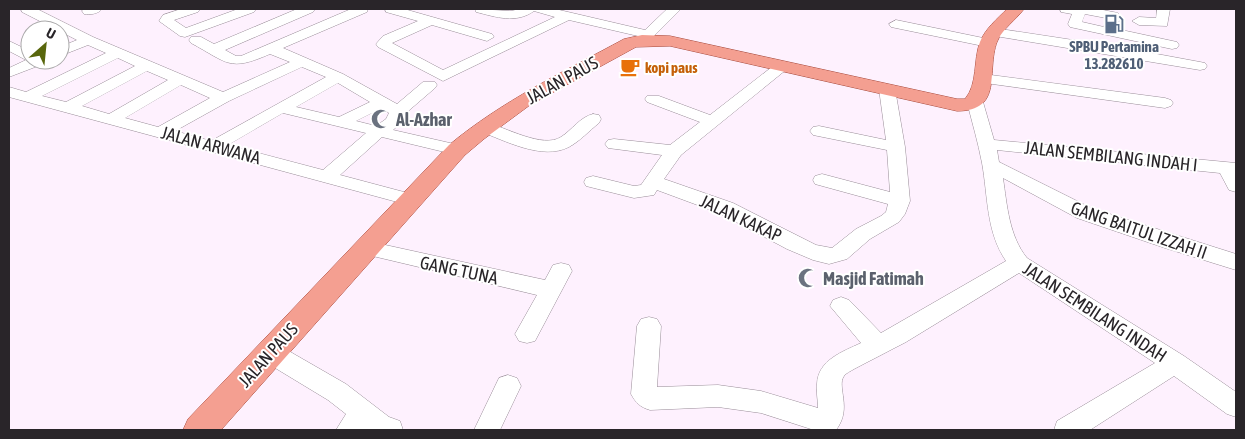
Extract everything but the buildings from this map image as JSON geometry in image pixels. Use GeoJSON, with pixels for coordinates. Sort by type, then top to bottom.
{"type":"FeatureCollection","features":[{"type":"Feature","properties":{"kind":"main road"},"geometry":{"type":"LineString","coordinates":[[975,102],[991,38],[1016,9]]}},
{"type":"Feature","properties":{"kind":"main road","name":"JALAN PAUS"},"geometry":{"type":"LineString","coordinates":[[200,430],[457,150],[485,127],[523,101],[644,37],[670,41],[957,104],[967,105],[975,102]]}},
{"type":"Feature","properties":{"kind":"street"},"geometry":{"type":"LineString","coordinates":[[27,9],[88,40],[223,98]]}},
{"type":"Feature","properties":{"kind":"street"},"geometry":{"type":"LineString","coordinates":[[193,9],[165,20],[214,50],[240,61],[272,49],[362,9]]}},
{"type":"Feature","properties":{"kind":"street"},"geometry":{"type":"LineString","coordinates":[[191,36],[249,9]]}},
{"type":"Feature","properties":{"kind":"street"},"geometry":{"type":"LineString","coordinates":[[214,50],[308,9]]}},
{"type":"Feature","properties":{"kind":"street"},"geometry":{"type":"LineString","coordinates":[[481,9],[512,16],[521,14],[529,9]]}},
{"type":"Feature","properties":{"kind":"street"},"geometry":{"type":"LineString","coordinates":[[539,9],[569,15],[644,37],[674,9]]}},
{"type":"Feature","properties":{"kind":"street"},"geometry":{"type":"LineString","coordinates":[[1066,9],[1078,11],[1075,24],[1172,45]]}},
{"type":"Feature","properties":{"kind":"street"},"geometry":{"type":"LineString","coordinates":[[1081,9],[1113,16],[1110,32]]}},
{"type":"Feature","properties":{"kind":"street"},"geometry":{"type":"LineString","coordinates":[[1139,21],[1162,24],[1163,9]]}},
{"type":"Feature","properties":{"kind":"street"},"geometry":{"type":"LineString","coordinates":[[403,11],[431,15],[486,37]]}},
{"type":"Feature","properties":{"kind":"street"},"geometry":{"type":"LineString","coordinates":[[431,15],[382,44],[443,76],[569,15]]}},
{"type":"Feature","properties":{"kind":"street"},"geometry":{"type":"LineString","coordinates":[[896,24],[991,38],[1120,51],[1200,66]]}},
{"type":"Feature","properties":{"kind":"street"},"geometry":{"type":"LineString","coordinates":[[70,48],[88,40]]}},
{"type":"Feature","properties":{"kind":"street"},"geometry":{"type":"LineString","coordinates":[[272,49],[338,77],[398,111]]}},
{"type":"Feature","properties":{"kind":"street"},"geometry":{"type":"LineString","coordinates":[[28,96],[117,53]]}},
{"type":"Feature","properties":{"kind":"street"},"geometry":{"type":"LineString","coordinates":[[161,132],[223,98],[302,62]]}},
{"type":"Feature","properties":{"kind":"street"},"geometry":{"type":"LineString","coordinates":[[70,107],[147,65]]}},
{"type":"Feature","properties":{"kind":"street"},"geometry":{"type":"LineString","coordinates":[[593,182],[641,193],[647,191],[674,151],[782,66]]}},
{"type":"Feature","properties":{"kind":"street"},"geometry":{"type":"LineString","coordinates":[[214,146],[338,77]]}},
{"type":"Feature","properties":{"kind":"street"},"geometry":{"type":"LineString","coordinates":[[982,79],[1166,103]]}},
{"type":"Feature","properties":{"kind":"street"},"geometry":{"type":"LineString","coordinates":[[111,119],[179,80]]}},
{"type":"Feature","properties":{"kind":"street"},"geometry":{"type":"LineString","coordinates":[[327,176],[378,131],[395,120],[398,111],[429,85]]}},
{"type":"Feature","properties":{"kind":"street"},"geometry":{"type":"LineString","coordinates":[[822,180],[900,201],[896,147],[887,89]]}},
{"type":"Feature","properties":{"kind":"street","name":"JALAN ARWANA"},"geometry":{"type":"LineString","coordinates":[[9,92],[412,200]]}},
{"type":"Feature","properties":{"kind":"street"},"geometry":{"type":"LineString","coordinates":[[653,99],[711,121]]}},
{"type":"Feature","properties":{"kind":"street"},"geometry":{"type":"LineString","coordinates":[[341,122],[382,102]]}},
{"type":"Feature","properties":{"kind":"street","name":"JALAN SEMBILANG INDAH"},"geometry":{"type":"LineString","coordinates":[[975,102],[989,154],[1006,242],[1012,256],[1019,263],[1175,363],[1236,406]]}},
{"type":"Feature","properties":{"kind":"street"},"geometry":{"type":"LineString","coordinates":[[281,108],[457,150]]}},
{"type":"Feature","properties":{"kind":"street"},"geometry":{"type":"LineString","coordinates":[[485,127],[541,145],[554,146],[562,144],[593,119]]}},
{"type":"Feature","properties":{"kind":"street"},"geometry":{"type":"LineString","coordinates":[[819,131],[896,147]]}},
{"type":"Feature","properties":{"kind":"street"},"geometry":{"type":"LineString","coordinates":[[614,144],[674,151]]}},
{"type":"Feature","properties":{"kind":"street","name":"JALAN SEMBILANG INDAH I"},"geometry":{"type":"LineString","coordinates":[[989,154],[1232,169]]}},
{"type":"Feature","properties":{"kind":"street","name":"GANG BAITUL IZZAH II"},"geometry":{"type":"LineString","coordinates":[[989,154],[1068,206],[1172,243],[1236,262]]}},
{"type":"Feature","properties":{"kind":"street"},"geometry":{"type":"LineString","coordinates":[[1232,169],[1236,186]]}},
{"type":"Feature","properties":{"kind":"street","name":"JALAN KAKAP"},"geometry":{"type":"LineString","coordinates":[[654,182],[726,208],[812,252],[828,256],[845,252],[864,234],[891,218],[895,214],[900,201]]}},
{"type":"Feature","properties":{"kind":"street","name":"GANG TUNA"},"geometry":{"type":"LineString","coordinates":[[366,248],[556,281],[528,334]]}},
{"type":"Feature","properties":{"kind":"street"},"geometry":{"type":"LineString","coordinates":[[648,326],[644,394],[650,399],[718,396],[761,402],[829,426],[831,415],[828,384],[834,370],[840,364],[878,346],[1019,263]]}},
{"type":"Feature","properties":{"kind":"street"},"geometry":{"type":"LineString","coordinates":[[841,306],[878,346]]}},
{"type":"Feature","properties":{"kind":"street"},"geometry":{"type":"LineString","coordinates":[[271,353],[337,392],[356,422],[390,430]]}},
{"type":"Feature","properties":{"kind":"street"},"geometry":{"type":"LineString","coordinates":[[1067,430],[1175,363]]}},
{"type":"Feature","properties":{"kind":"street"},"geometry":{"type":"LineString","coordinates":[[487,430],[508,386]]}},
{"type":"Feature","properties":{"kind":"place","name":"SPBU Pertamina 13.282610"},"geometry":{"type":"Point","coordinates":[1114,24]}},
{"type":"Feature","properties":{"kind":"place","name":"kopi paus"},"geometry":{"type":"Point","coordinates":[630,67]}},
{"type":"Feature","properties":{"kind":"place","name":"Al-Azhar"},"geometry":{"type":"Point","coordinates":[381,119]}},
{"type":"Feature","properties":{"kind":"place","name":"Masjid Fatimah"},"geometry":{"type":"Point","coordinates":[808,278]}}]}
